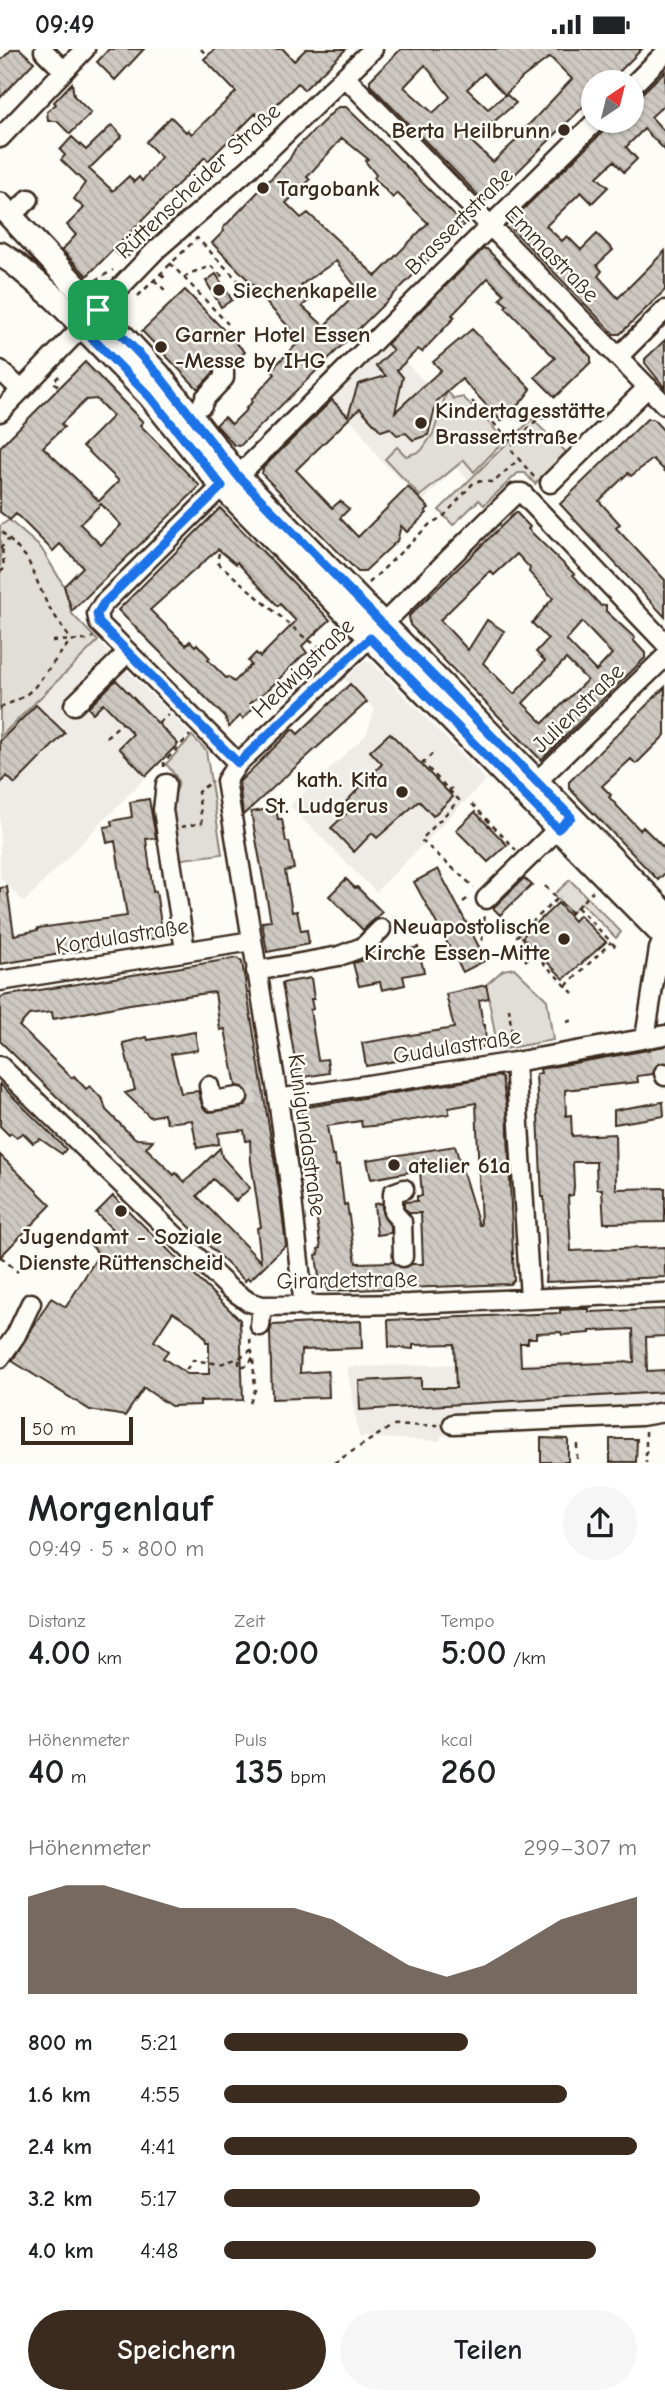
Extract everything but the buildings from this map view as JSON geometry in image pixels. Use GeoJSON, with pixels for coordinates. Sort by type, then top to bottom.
{"type":"FeatureCollection","features":[{"type":"Feature","properties":{"kind":"main road"},"geometry":{"type":"LineString","coordinates":[[5,211],[158,374],[230,481]]}},
{"type":"Feature","properties":{"kind":"main road"},"geometry":{"type":"LineString","coordinates":[[0,254],[37,282],[531,787],[665,937]]}},
{"type":"Feature","properties":{"kind":"main road"},"geometry":{"type":"LineString","coordinates":[[565,823],[663,906]]}},
{"type":"Feature","properties":{"kind":"street","name":"Rüttenscheider Straße"},"geometry":{"type":"LineString","coordinates":[[0,412],[157,249],[250,168],[373,49]]}},
{"type":"Feature","properties":{"kind":"street"},"geometry":{"type":"LineString","coordinates":[[44,51],[64,71]]}},
{"type":"Feature","properties":{"kind":"street"},"geometry":{"type":"LineString","coordinates":[[0,138],[82,52]]}},
{"type":"Feature","properties":{"kind":"street"},"geometry":{"type":"LineString","coordinates":[[644,74],[665,54]]}},
{"type":"Feature","properties":{"kind":"street","name":"Emmastraße"},"geometry":{"type":"LineString","coordinates":[[345,77],[665,405]]}},
{"type":"Feature","properties":{"kind":"street","name":"Brassertstraße"},"geometry":{"type":"LineString","coordinates":[[128,652],[99,623],[97,614],[103,604],[584,133]]}},
{"type":"Feature","properties":{"kind":"street"},"geometry":{"type":"LineString","coordinates":[[5,211],[29,199]]}},
{"type":"Feature","properties":{"kind":"street"},"geometry":{"type":"LineString","coordinates":[[618,356],[665,310]]}},
{"type":"Feature","properties":{"kind":"street"},"geometry":{"type":"LineString","coordinates":[[0,370],[20,390]]}},
{"type":"Feature","properties":{"kind":"street"},"geometry":{"type":"LineString","coordinates":[[202,405],[224,378],[224,372]]}},
{"type":"Feature","properties":{"kind":"street"},"geometry":{"type":"LineString","coordinates":[[550,483],[648,387]]}},
{"type":"Feature","properties":{"kind":"street","name":"Hedwigstraße"},"geometry":{"type":"LineString","coordinates":[[238,763],[377,631],[516,493],[522,493],[665,643]]}},
{"type":"Feature","properties":{"kind":"street"},"geometry":{"type":"LineString","coordinates":[[74,705],[128,652],[238,763]]}},
{"type":"Feature","properties":{"kind":"street","name":"Julienstraße"},"geometry":{"type":"LineString","coordinates":[[531,787],[665,657]]}},
{"type":"Feature","properties":{"kind":"street","name":"Kunigundastraße"},"geometry":{"type":"LineString","coordinates":[[238,763],[226,781],[252,941],[272,1095],[292,1199],[304,1307]]}},
{"type":"Feature","properties":{"kind":"street"},"geometry":{"type":"LineString","coordinates":[[166,784],[163,810],[186,950]]}},
{"type":"Feature","properties":{"kind":"street"},"geometry":{"type":"LineString","coordinates":[[486,899],[565,823]]}},
{"type":"Feature","properties":{"kind":"street","name":"Gudulastraße"},"geometry":{"type":"LineString","coordinates":[[272,1095],[514,1057],[657,1039],[659,949],[665,937],[663,906]]}},
{"type":"Feature","properties":{"kind":"street"},"geometry":{"type":"LineString","coordinates":[[256,971],[339,957],[363,947],[381,929]]}},
{"type":"Feature","properties":{"kind":"street","name":"Kordulastraße"},"geometry":{"type":"LineString","coordinates":[[0,981],[252,941]]}},
{"type":"Feature","properties":{"kind":"street"},"geometry":{"type":"LineString","coordinates":[[514,1057],[530,1299]]}},
{"type":"Feature","properties":{"kind":"street","name":"Girardetstraße"},"geometry":{"type":"LineString","coordinates":[[0,1066],[229,1288],[249,1302],[262,1306],[304,1307],[406,1296],[530,1299],[665,1293]]}},
{"type":"Feature","properties":{"kind":"street"},"geometry":{"type":"LineString","coordinates":[[209,1086],[212,1101],[238,1097]]}},
{"type":"Feature","properties":{"kind":"street"},"geometry":{"type":"LineString","coordinates":[[404,1189],[393,1193],[393,1212],[402,1221],[404,1262]]}},
{"type":"Feature","properties":{"kind":"street"},"geometry":{"type":"LineString","coordinates":[[0,1358],[16,1335],[31,1303]]}},
{"type":"Feature","properties":{"kind":"street"},"geometry":{"type":"LineString","coordinates":[[255,1328],[262,1306]]}},
{"type":"Feature","properties":{"kind":"street"},"geometry":{"type":"LineString","coordinates":[[453,1424],[641,1416],[665,1412]]}},
{"type":"Feature","properties":{"kind":"path"},"geometry":{"type":"LineString","coordinates":[[201,49],[207,56]]}},
{"type":"Feature","properties":{"kind":"path"},"geometry":{"type":"LineString","coordinates":[[138,296],[153,278],[161,274],[197,238],[255,297]]}},
{"type":"Feature","properties":{"kind":"path"},"geometry":{"type":"LineString","coordinates":[[116,255],[121,249]]}},
{"type":"Feature","properties":{"kind":"path"},"geometry":{"type":"LineString","coordinates":[[157,249],[228,324]]}},
{"type":"Feature","properties":{"kind":"path"},"geometry":{"type":"LineString","coordinates":[[184,278],[211,266],[224,278]]}},
{"type":"Feature","properties":{"kind":"path"},"geometry":{"type":"LineString","coordinates":[[219,279],[224,278],[229,270]]}},
{"type":"Feature","properties":{"kind":"path"},"geometry":{"type":"LineString","coordinates":[[90,285],[112,271]]}},
{"type":"Feature","properties":{"kind":"path"},"geometry":{"type":"LineString","coordinates":[[161,274],[167,280]]}},
{"type":"Feature","properties":{"kind":"path"},"geometry":{"type":"LineString","coordinates":[[153,278],[167,292],[162,297]]}},
{"type":"Feature","properties":{"kind":"path"},"geometry":{"type":"LineString","coordinates":[[58,386],[53,382],[59,376]]}},
{"type":"Feature","properties":{"kind":"path"},"geometry":{"type":"LineString","coordinates":[[471,401],[513,443]]}},
{"type":"Feature","properties":{"kind":"path"},"geometry":{"type":"LineString","coordinates":[[366,585],[430,524],[444,516],[475,481],[494,482],[519,459],[512,451],[513,443],[538,419],[556,416]]}},
{"type":"Feature","properties":{"kind":"path"},"geometry":{"type":"LineString","coordinates":[[2,532],[32,565],[47,604],[71,640]]}},
{"type":"Feature","properties":{"kind":"path"},"geometry":{"type":"LineString","coordinates":[[0,572],[4,569],[1,547],[9,539]]}},
{"type":"Feature","properties":{"kind":"path"},"geometry":{"type":"LineString","coordinates":[[219,554],[217,562],[304,638],[326,651]]}},
{"type":"Feature","properties":{"kind":"path"},"geometry":{"type":"LineString","coordinates":[[52,641],[86,640],[95,635]]}},
{"type":"Feature","properties":{"kind":"path"},"geometry":{"type":"LineString","coordinates":[[0,708],[33,689],[71,640]]}},
{"type":"Feature","properties":{"kind":"path"},"geometry":{"type":"LineString","coordinates":[[106,737],[122,723]]}},
{"type":"Feature","properties":{"kind":"path"},"geometry":{"type":"LineString","coordinates":[[166,784],[164,762],[192,733]]}},
{"type":"Feature","properties":{"kind":"path"},"geometry":{"type":"LineString","coordinates":[[432,754],[422,764],[451,789],[459,800],[421,840],[486,899],[482,941]]}},
{"type":"Feature","properties":{"kind":"path"},"geometry":{"type":"LineString","coordinates":[[167,829],[202,823],[198,792],[213,781]]}},
{"type":"Feature","properties":{"kind":"path"},"geometry":{"type":"LineString","coordinates":[[472,804],[526,860]]}},
{"type":"Feature","properties":{"kind":"path"},"geometry":{"type":"LineString","coordinates":[[545,886],[570,914],[591,893]]}},
{"type":"Feature","properties":{"kind":"path"},"geometry":{"type":"LineString","coordinates":[[517,936],[557,899]]}},
{"type":"Feature","properties":{"kind":"path"},"geometry":{"type":"LineString","coordinates":[[577,907],[618,949]]}},
{"type":"Feature","properties":{"kind":"path"},"geometry":{"type":"LineString","coordinates":[[510,929],[572,993]]}},
{"type":"Feature","properties":{"kind":"path"},"geometry":{"type":"LineString","coordinates":[[566,986],[611,942]]}},
{"type":"Feature","properties":{"kind":"path"},"geometry":{"type":"LineString","coordinates":[[525,961],[535,952]]}},
{"type":"Feature","properties":{"kind":"path"},"geometry":{"type":"LineString","coordinates":[[509,1008],[514,1057]]}},
{"type":"Feature","properties":{"kind":"path"},"geometry":{"type":"LineString","coordinates":[[568,1022],[574,1020]]}},
{"type":"Feature","properties":{"kind":"path"},"geometry":{"type":"LineString","coordinates":[[1,1257],[18,1272]]}},
{"type":"Feature","properties":{"kind":"path"},"geometry":{"type":"LineString","coordinates":[[250,1403],[255,1390],[254,1353],[251,1349],[255,1328]]}},
{"type":"Feature","properties":{"kind":"path"},"geometry":{"type":"LineString","coordinates":[[186,1370],[194,1360],[220,1364],[239,1358],[251,1349]]}},
{"type":"Feature","properties":{"kind":"path"},"geometry":{"type":"LineString","coordinates":[[239,1358],[239,1367],[242,1368],[253,1359]]}},
{"type":"Feature","properties":{"kind":"path"},"geometry":{"type":"LineString","coordinates":[[334,1462],[392,1426],[453,1424]]}},
{"type":"Feature","properties":{"kind":"path"},"geometry":{"type":"LineString","coordinates":[[646,1431],[646,1462]]}},
{"type":"Feature","properties":{"kind":"path"},"geometry":{"type":"LineString","coordinates":[[577,1444],[577,1462]]}},
{"type":"Feature","properties":{"kind":"shaded area","name":"Kindertagesstätte Brassertstraße"},"geometry":{"type":"Polygon","coordinates":[[[387,344],[427,384],[435,379],[454,399],[463,397],[508,442],[469,481],[456,468],[423,501],[379,459],[359,429],[332,400],[387,344]]]}},
{"type":"Feature","properties":{"kind":"shaded area"},"geometry":{"type":"Polygon","coordinates":[[[98,641],[189,733],[24,902],[0,878],[0,737],[98,641]]]}},
{"type":"Feature","properties":{"kind":"shaded area"},"geometry":{"type":"Polygon","coordinates":[[[365,661],[372,663],[486,780],[376,892],[290,806],[366,735],[375,709],[345,679],[365,661]]]}},
{"type":"Feature","properties":{"kind":"shaded area"},"geometry":{"type":"Polygon","coordinates":[[[632,1360],[636,1394],[665,1393],[665,1422],[441,1436],[440,1441],[359,1437],[347,1367],[632,1360]]]}},
{"type":"Feature","properties":{"kind":"green space"},"geometry":{"type":"Polygon","coordinates":[[[447,391],[454,399],[463,397],[494,428],[503,442],[474,472],[464,460],[420,496],[385,459],[397,447],[406,456],[421,451],[433,434],[447,391]]]}},
{"type":"Feature","properties":{"kind":"green space"},"geometry":{"type":"Polygon","coordinates":[[[532,419],[566,452],[535,484],[525,473],[518,473],[484,505],[479,500],[453,525],[439,510],[532,419]]]}},
{"type":"Feature","properties":{"kind":"green space"},"geometry":{"type":"Polygon","coordinates":[[[9,520],[41,548],[64,586],[72,614],[98,641],[0,737],[0,526],[9,520]]]}},
{"type":"Feature","properties":{"kind":"green space"},"geometry":{"type":"Polygon","coordinates":[[[192,736],[206,750],[222,854],[176,860],[169,809],[178,783],[166,764],[192,736]]]}},
{"type":"Feature","properties":{"kind":"green space"},"geometry":{"type":"Polygon","coordinates":[[[570,880],[621,932],[616,938],[581,903],[571,913],[553,895],[570,880]]]}},
{"type":"Feature","properties":{"kind":"green space"},"geometry":{"type":"Polygon","coordinates":[[[514,968],[547,1000],[553,1040],[498,1050],[486,985],[503,970],[514,968]]]}},
{"type":"Feature","properties":{"kind":"tunnel"},"geometry":{"type":"LineString","coordinates":[[660,1048],[664,1073]]}},
{"type":"Feature","properties":{"kind":"tunnel"},"geometry":{"type":"LineString","coordinates":[[238,1097],[263,1094]]}},
{"type":"Feature","properties":{"kind":"tunnel"},"geometry":{"type":"LineString","coordinates":[[401,1264],[402,1288]]}},
{"type":"Feature","properties":{"kind":"place","name":"Berta Heilbrunn"},"geometry":{"type":"Point","coordinates":[564,130]}},
{"type":"Feature","properties":{"kind":"place","name":"Targobank"},"geometry":{"type":"Point","coordinates":[263,188]}},
{"type":"Feature","properties":{"kind":"place","name":"Siechenkapelle"},"geometry":{"type":"Point","coordinates":[219,290]}},
{"type":"Feature","properties":{"kind":"place","name":"Garner Hotel Essen -Messe by IHG"},"geometry":{"type":"Point","coordinates":[161,347]}},
{"type":"Feature","properties":{"kind":"place","name":"Kindertagesstätte Brassertstraße"},"geometry":{"type":"Point","coordinates":[421,423]}},
{"type":"Feature","properties":{"kind":"place","name":"kath. Kita St. Ludgerus"},"geometry":{"type":"Point","coordinates":[402,792]}},
{"type":"Feature","properties":{"kind":"place","name":"Neuapostolische Kirche Essen-Mitte"},"geometry":{"type":"Point","coordinates":[564,939]}},
{"type":"Feature","properties":{"kind":"place","name":"atelier 61a"},"geometry":{"type":"Point","coordinates":[394,1165]}},
{"type":"Feature","properties":{"kind":"place","name":"Jugendamt - Soziale Dienste Rüttenscheid"},"geometry":{"type":"Point","coordinates":[121,1211]}},
{"type":"Feature","properties":{"kind":"route"},"geometry":{"type":"LineString","coordinates":[[98,310],[158,374],[238,476],[571,817],[558,829],[370,638],[238,763],[99,623],[97,614],[103,604],[222,486],[149,396],[81,327],[98,310]]}}]}
